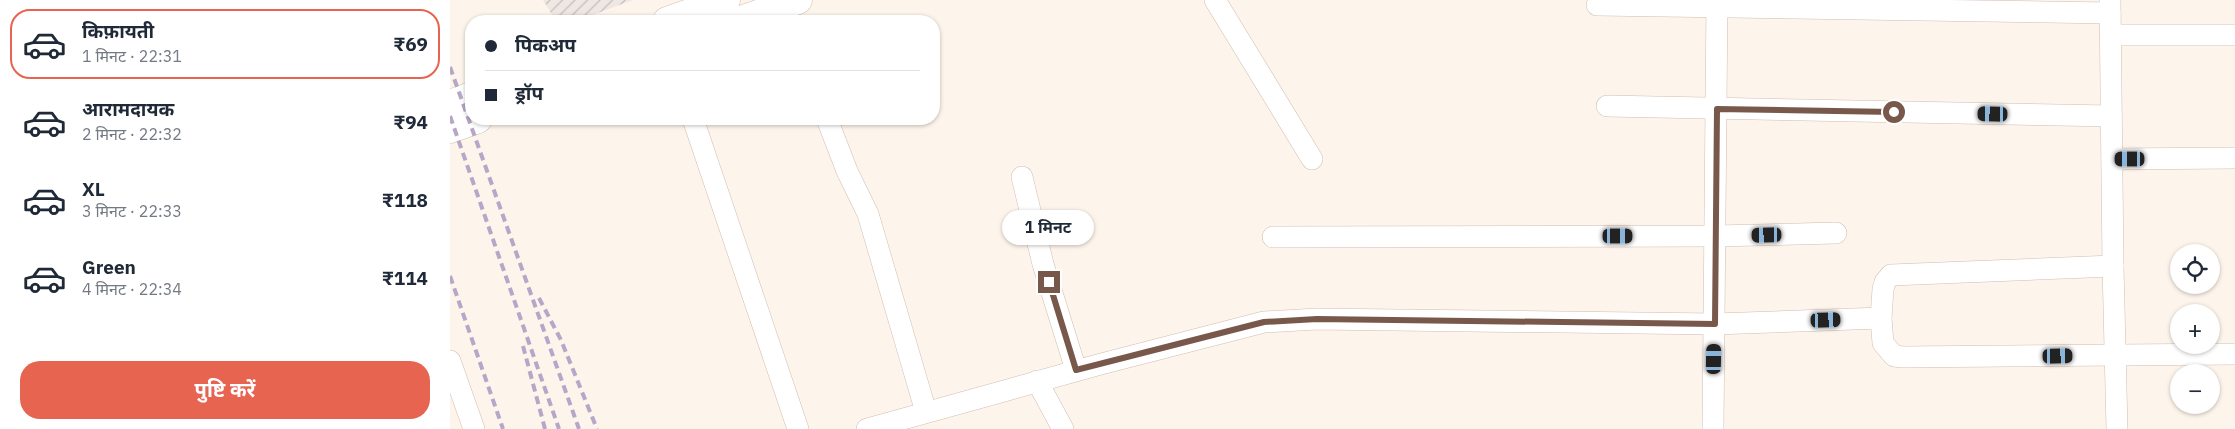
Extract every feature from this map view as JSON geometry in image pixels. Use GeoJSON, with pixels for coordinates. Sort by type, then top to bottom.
{"type":"FeatureCollection","features":[{"type":"Feature","properties":{"kind":"street"},"geometry":{"type":"LineString","coordinates":[[684,15],[726,0]]}},
{"type":"Feature","properties":{"kind":"street"},"geometry":{"type":"LineString","coordinates":[[1215,0],[1312,158]]}},
{"type":"Feature","properties":{"kind":"street"},"geometry":{"type":"LineString","coordinates":[[1713,429],[1717,4]]}},
{"type":"Feature","properties":{"kind":"street"},"geometry":{"type":"LineString","coordinates":[[1597,5],[2110,7],[2117,429]]}},
{"type":"Feature","properties":{"kind":"street"},"geometry":{"type":"LineString","coordinates":[[764,15],[791,9]]}},
{"type":"Feature","properties":{"kind":"street"},"geometry":{"type":"LineString","coordinates":[[2111,34],[2235,35]]}},
{"type":"Feature","properties":{"kind":"street"},"geometry":{"type":"LineString","coordinates":[[450,104],[465,98]]}},
{"type":"Feature","properties":{"kind":"street"},"geometry":{"type":"LineString","coordinates":[[1607,106],[2112,116]]}},
{"type":"Feature","properties":{"kind":"street"},"geometry":{"type":"LineString","coordinates":[[450,129],[465,124]]}},
{"type":"Feature","properties":{"kind":"street"},"geometry":{"type":"LineString","coordinates":[[695,125],[798,429]]}},
{"type":"Feature","properties":{"kind":"street"},"geometry":{"type":"LineString","coordinates":[[829,125],[847,171],[868,214],[926,412]]}},
{"type":"Feature","properties":{"kind":"street"},"geometry":{"type":"LineString","coordinates":[[2112,159],[2235,158]]}},
{"type":"Feature","properties":{"kind":"street"},"geometry":{"type":"LineString","coordinates":[[1022,177],[1043,264],[1076,370]]}},
{"type":"Feature","properties":{"kind":"street"},"geometry":{"type":"LineString","coordinates":[[1273,237],[1716,236],[1836,233]]}},
{"type":"Feature","properties":{"kind":"street"},"geometry":{"type":"LineString","coordinates":[[2113,266],[1899,273],[1891,275],[1885,282],[1881,318],[1883,343],[1894,356],[2235,354]]}},
{"type":"Feature","properties":{"kind":"street"},"geometry":{"type":"LineString","coordinates":[[867,429],[1076,370],[1264,322],[1317,319],[1715,324],[1881,318]]}},
{"type":"Feature","properties":{"kind":"street"},"geometry":{"type":"LineString","coordinates":[[450,361],[474,429]]}},
{"type":"Feature","properties":{"kind":"street"},"geometry":{"type":"LineString","coordinates":[[1037,381],[1063,429]]}},
{"type":"Feature","properties":{"kind":"shaded area"},"geometry":{"type":"Polygon","coordinates":[[[543,0],[633,0],[592,15],[552,15],[543,0]]]}},
{"type":"Feature","properties":{"kind":"railway"},"geometry":{"type":"LineString","coordinates":[[450,67],[465,109]]}},
{"type":"Feature","properties":{"kind":"railway"},"geometry":{"type":"LineString","coordinates":[[450,116],[559,429]]}},
{"type":"Feature","properties":{"kind":"railway"},"geometry":{"type":"LineString","coordinates":[[471,125],[579,429]]}},
{"type":"Feature","properties":{"kind":"railway"},"geometry":{"type":"LineString","coordinates":[[450,276],[503,429]]}},
{"type":"Feature","properties":{"kind":"railway"},"geometry":{"type":"LineString","coordinates":[[539,298],[561,340],[597,429]]}},
{"type":"Feature","properties":{"kind":"railway"},"geometry":{"type":"LineString","coordinates":[[523,346],[545,429]]}},
{"type":"Feature","properties":{"kind":"route"},"geometry":{"type":"LineString","coordinates":[[1049,282],[1076,370],[1220,335],[1264,322],[1317,319],[1715,324],[1717,109],[1894,112]]}}]}
